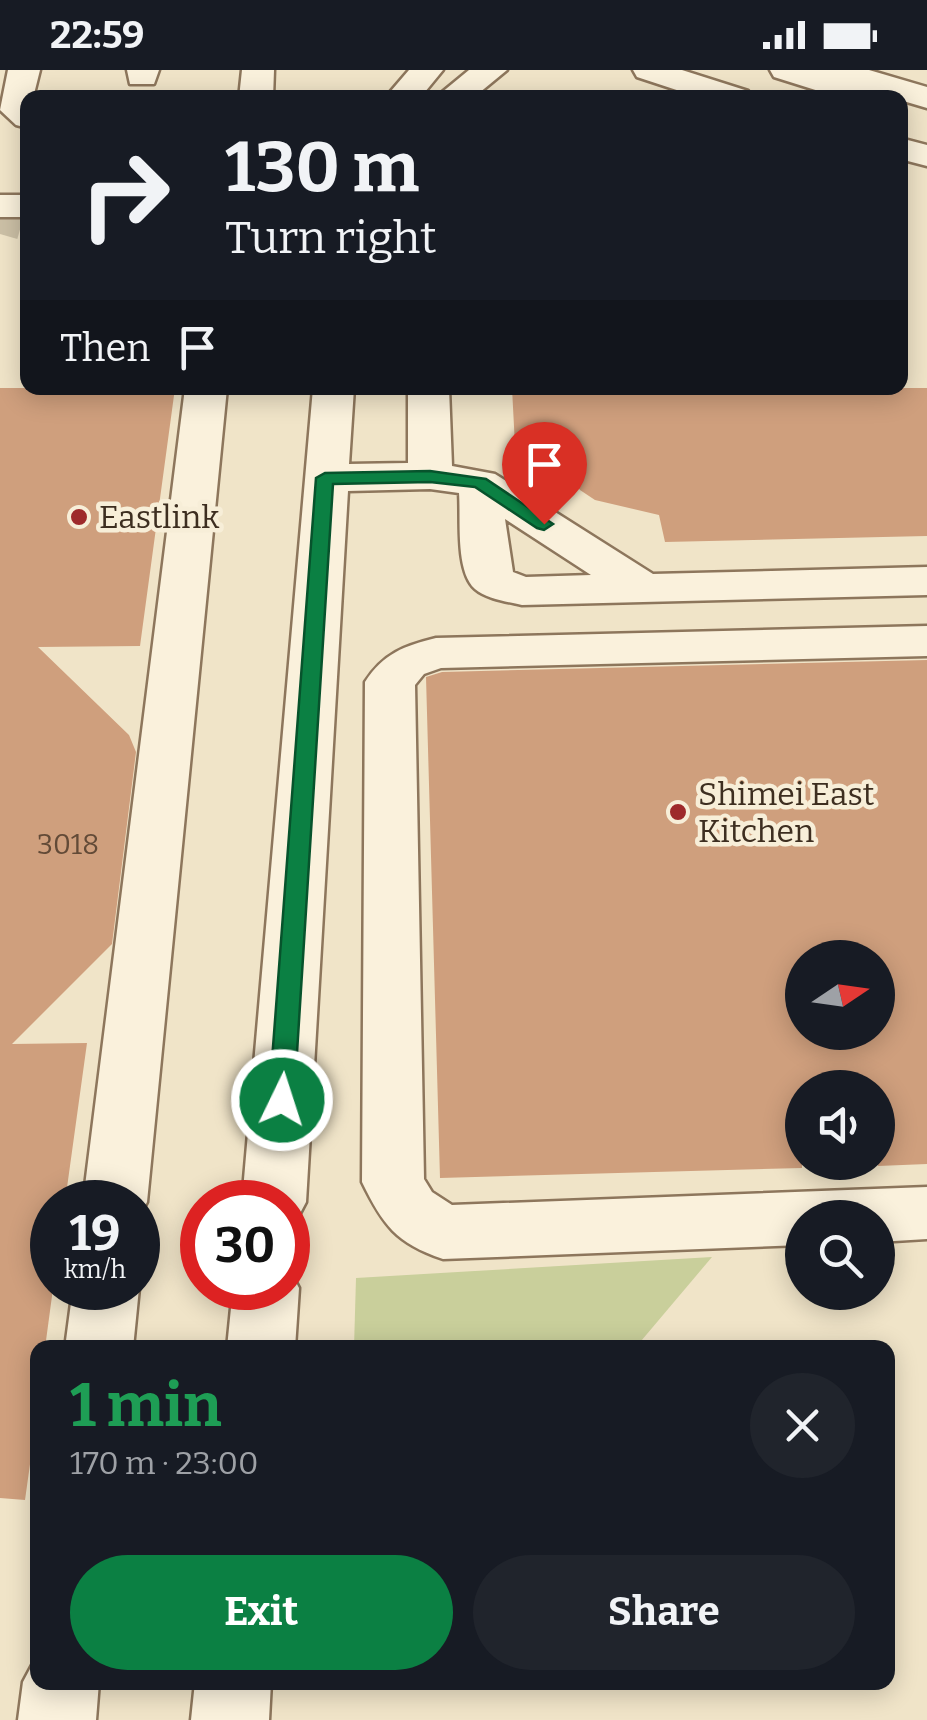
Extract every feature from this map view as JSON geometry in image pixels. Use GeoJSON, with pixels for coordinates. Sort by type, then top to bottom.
{"type":"FeatureCollection","features":[{"type":"Feature","properties":{"kind":"street"},"geometry":{"type":"LineString","coordinates":[[20,111],[14,106],[24,70]]}},
{"type":"Feature","properties":{"kind":"street"},"geometry":{"type":"LineString","coordinates":[[409,90],[428,70]]}},
{"type":"Feature","properties":{"kind":"street"},"geometry":{"type":"LineString","coordinates":[[463,90],[490,70]]}},
{"type":"Feature","properties":{"kind":"street"},"geometry":{"type":"LineString","coordinates":[[648,70],[711,90]]}},
{"type":"Feature","properties":{"kind":"street"},"geometry":{"type":"LineString","coordinates":[[786,70],[850,90]]}},
{"type":"Feature","properties":{"kind":"street"},"geometry":{"type":"LineString","coordinates":[[834,70],[900,90]]}},
{"type":"Feature","properties":{"kind":"street"},"geometry":{"type":"LineString","coordinates":[[117,1180],[205,395]]}},
{"type":"Feature","properties":{"kind":"street"},"geometry":{"type":"LineString","coordinates":[[276,1180],[332,395]]}},
{"type":"Feature","properties":{"kind":"street"},"geometry":{"type":"LineString","coordinates":[[429,395],[430,476]]}},
{"type":"Feature","properties":{"kind":"street"},"geometry":{"type":"LineString","coordinates":[[325,478],[430,476],[480,482],[640,586]]}},
{"type":"Feature","properties":{"kind":"street"},"geometry":{"type":"LineString","coordinates":[[480,482],[486,565],[493,580],[522,591],[927,582]]}},
{"type":"Feature","properties":{"kind":"street"},"geometry":{"type":"LineString","coordinates":[[785,1219],[443,1232],[410,1211],[393,1182],[390,682],[407,663],[436,653],[927,641]]}},
{"type":"Feature","properties":{"kind":"street"},"geometry":{"type":"LineString","coordinates":[[895,1214],[927,1213]]}},
{"type":"Feature","properties":{"kind":"street"},"geometry":{"type":"LineString","coordinates":[[100,1340],[103,1310]]}},
{"type":"Feature","properties":{"kind":"street"},"geometry":{"type":"LineString","coordinates":[[262,1340],[264,1310]]}},
{"type":"Feature","properties":{"kind":"street"},"geometry":{"type":"LineString","coordinates":[[57,1720],[60,1690]]}},
{"type":"Feature","properties":{"kind":"street"},"geometry":{"type":"LineString","coordinates":[[230,1720],[232,1690]]}},
{"type":"Feature","properties":{"kind":"green space"},"geometry":{"type":"Polygon","coordinates":[[[712,1257],[642,1340],[354,1340],[356,1278],[712,1257]]]}},
{"type":"Feature","properties":{"kind":"building"},"geometry":{"type":"Polygon","coordinates":[[[0,388],[20,388],[20,395],[174,395],[140,646],[38,647],[129,735],[136,752],[112,944],[12,1044],[87,1043],[68,1180],[30,1180],[30,1310],[50,1310],[46,1340],[30,1340],[30,1464],[25,1500],[0,1498],[0,388]]]}},
{"type":"Feature","properties":{"kind":"building"},"geometry":{"type":"Polygon","coordinates":[[[908,388],[927,388],[927,536],[665,542],[659,515],[595,500],[580,490],[561,465],[516,465],[512,395],[908,395],[908,388]]]}},
{"type":"Feature","properties":{"kind":"building","name":"Shimei East Kitchen"},"geometry":{"type":"Polygon","coordinates":[[[927,660],[927,1164],[895,1165],[895,1070],[785,1070],[785,1168],[440,1178],[426,677],[442,672],[927,660]]]}},
{"type":"Feature","properties":{"kind":"tunnel"},"geometry":{"type":"LineString","coordinates":[[0,234],[8,206]]}},
{"type":"Feature","properties":{"kind":"place","name":"Eastlink"},"geometry":{"type":"Point","coordinates":[79,517]}},
{"type":"Feature","properties":{"kind":"place","name":"Shimei East Kitchen"},"geometry":{"type":"Point","coordinates":[678,812]}},
{"type":"Feature","properties":{"kind":"route"},"geometry":{"type":"LineString","coordinates":[[282,1100],[325,478],[430,476],[480,482],[544,524]]}}]}
